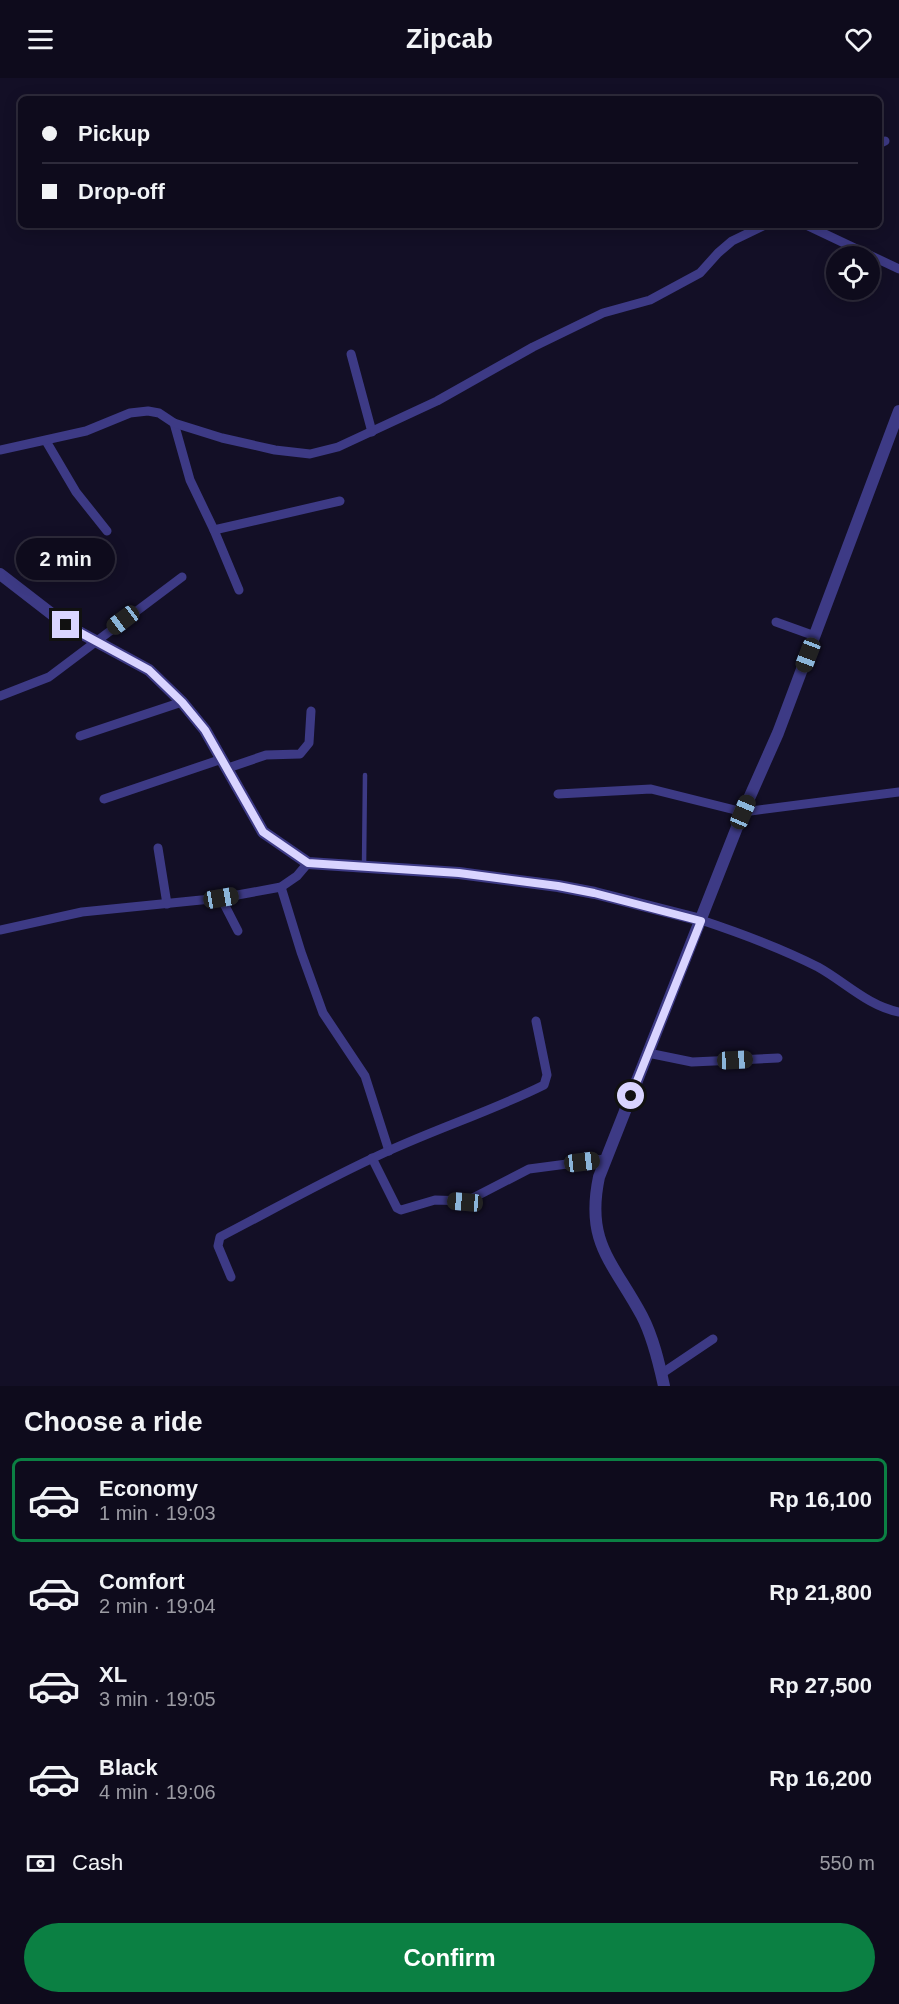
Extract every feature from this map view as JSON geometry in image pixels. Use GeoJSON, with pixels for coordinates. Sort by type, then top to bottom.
{"type":"FeatureCollection","features":[{"type":"Feature","properties":{"kind":"street"},"geometry":{"type":"LineString","coordinates":[[0,450],[86,431],[139,412],[159,413],[174,423],[222,438],[275,450],[310,454],[338,447],[372,432],[603,313],[650,300],[670,290],[700,273],[732,241],[759,228]]}},
{"type":"Feature","properties":{"kind":"street"},"geometry":{"type":"LineString","coordinates":[[812,228],[899,269]]}},
{"type":"Feature","properties":{"kind":"street"},"geometry":{"type":"LineString","coordinates":[[351,354],[372,432]]}},
{"type":"Feature","properties":{"kind":"street"},"geometry":{"type":"LineString","coordinates":[[713,1339],[663,1380],[643,1319],[601,1248],[596,1234],[595,1197],[605,1160],[815,636],[899,411]]}},
{"type":"Feature","properties":{"kind":"street"},"geometry":{"type":"LineString","coordinates":[[174,423],[190,480],[239,590]]}},
{"type":"Feature","properties":{"kind":"street"},"geometry":{"type":"LineString","coordinates":[[45,441],[76,492],[106,531]]}},
{"type":"Feature","properties":{"kind":"street"},"geometry":{"type":"LineString","coordinates":[[214,530],[340,501]]}},
{"type":"Feature","properties":{"kind":"street"},"geometry":{"type":"LineString","coordinates":[[0,574],[66,625],[149,670],[182,702],[205,730],[263,832],[308,863],[364,869],[459,873],[594,893],[734,931],[818,968],[881,1007],[899,1012]]}},
{"type":"Feature","properties":{"kind":"street"},"geometry":{"type":"LineString","coordinates":[[0,696],[49,677],[182,576]]}},
{"type":"Feature","properties":{"kind":"street"},"geometry":{"type":"LineString","coordinates":[[776,622],[815,636]]}},
{"type":"Feature","properties":{"kind":"street"},"geometry":{"type":"LineString","coordinates":[[80,736],[182,702]]}},
{"type":"Feature","properties":{"kind":"street"},"geometry":{"type":"LineString","coordinates":[[104,799],[225,763],[266,755],[300,754],[309,743],[311,711]]}},
{"type":"Feature","properties":{"kind":"street"},"geometry":{"type":"LineString","coordinates":[[558,794],[651,789],[743,812],[899,792]]}},
{"type":"Feature","properties":{"kind":"street"},"geometry":{"type":"LineString","coordinates":[[158,848],[167,904]]}},
{"type":"Feature","properties":{"kind":"street"},"geometry":{"type":"LineString","coordinates":[[0,930],[82,912],[221,898],[281,887],[297,876],[308,863]]}},
{"type":"Feature","properties":{"kind":"street"},"geometry":{"type":"LineString","coordinates":[[281,887],[300,952],[323,1013],[365,1076],[389,1151]]}},
{"type":"Feature","properties":{"kind":"street"},"geometry":{"type":"LineString","coordinates":[[221,898],[238,931]]}},
{"type":"Feature","properties":{"kind":"street"},"geometry":{"type":"LineString","coordinates":[[231,1277],[218,1246],[218,1238],[372,1158],[544,1085],[547,1075],[536,1021]]}},
{"type":"Feature","properties":{"kind":"street"},"geometry":{"type":"LineString","coordinates":[[648,1053],[692,1062],[778,1058]]}},
{"type":"Feature","properties":{"kind":"street"},"geometry":{"type":"LineString","coordinates":[[372,1158],[400,1210],[435,1200],[467,1201],[529,1169],[605,1160]]}},
{"type":"Feature","properties":{"kind":"lane"},"geometry":{"type":"LineString","coordinates":[[364,869],[365,776]]}},
{"type":"Feature","properties":{"kind":"route"},"geometry":{"type":"LineString","coordinates":[[66,625],[149,670],[182,702],[205,730],[263,832],[274,842],[308,863],[364,869],[459,873],[558,886],[701,921],[631,1096]]}}]}
